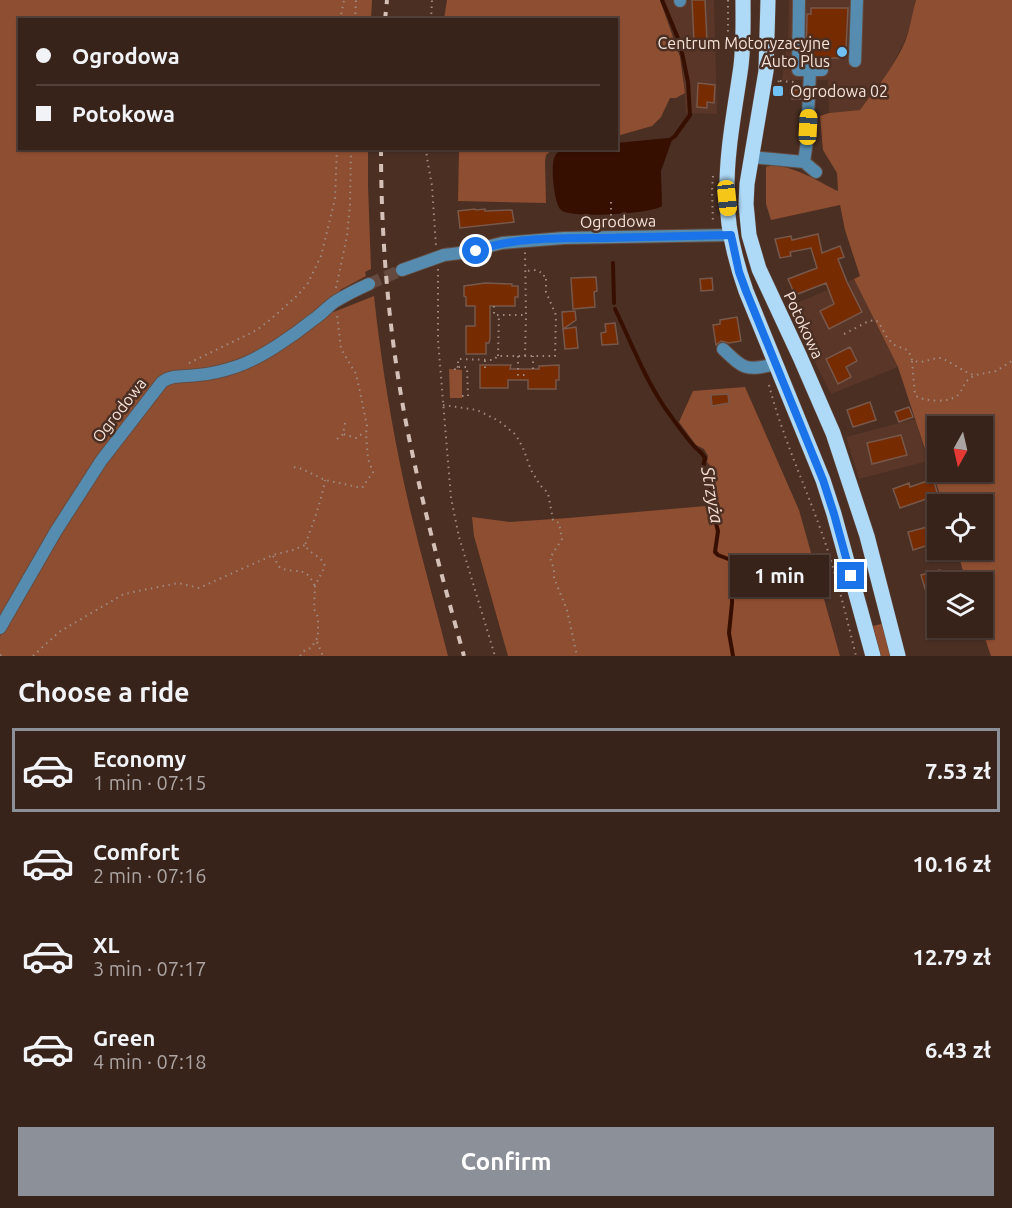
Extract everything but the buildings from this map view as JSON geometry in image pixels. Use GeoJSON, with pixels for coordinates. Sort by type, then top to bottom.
{"type":"FeatureCollection","features":[{"type":"Feature","properties":{"kind":"main road"},"geometry":{"type":"LineString","coordinates":[[743,0],[740,72],[728,155],[727,198],[731,235],[739,272],[769,366],[808,441],[828,497],[873,656]]}},
{"type":"Feature","properties":{"kind":"main road","name":"Potokowa"},"geometry":{"type":"LineString","coordinates":[[768,0],[766,71],[747,184],[749,235],[769,294],[800,357],[833,433],[867,536],[898,656]]}},
{"type":"Feature","properties":{"kind":"main road"},"geometry":{"type":"LineString","coordinates":[[728,155],[751,157]]}},
{"type":"Feature","properties":{"kind":"main road"},"geometry":{"type":"LineString","coordinates":[[863,620],[888,615]]}},
{"type":"Feature","properties":{"kind":"street"},"geometry":{"type":"LineString","coordinates":[[799,0],[798,70],[816,70],[804,162]]}},
{"type":"Feature","properties":{"kind":"street"},"geometry":{"type":"LineString","coordinates":[[855,61],[857,0]]}},
{"type":"Feature","properties":{"kind":"street"},"geometry":{"type":"LineString","coordinates":[[751,157],[804,162],[816,172]]}},
{"type":"Feature","properties":{"kind":"street","name":"Ogrodowa"},"geometry":{"type":"LineString","coordinates":[[402,270],[438,264],[501,243],[564,238],[731,235]]}},
{"type":"Feature","properties":{"kind":"street","name":"Ogrodowa"},"geometry":{"type":"LineString","coordinates":[[0,628],[101,461],[162,382],[167,378],[219,371],[251,361],[315,319],[335,302],[369,284]]}},
{"type":"Feature","properties":{"kind":"street"},"geometry":{"type":"LineString","coordinates":[[723,349],[737,363],[748,368],[769,366]]}},
{"type":"Feature","properties":{"kind":"path"},"geometry":{"type":"LineString","coordinates":[[340,18],[344,0]]}},
{"type":"Feature","properties":{"kind":"path"},"geometry":{"type":"LineString","coordinates":[[355,18],[356,0]]}},
{"type":"Feature","properties":{"kind":"path"},"geometry":{"type":"LineString","coordinates":[[431,18],[432,0]]}},
{"type":"Feature","properties":{"kind":"path"},"geometry":{"type":"LineString","coordinates":[[776,99],[780,73]]}},
{"type":"Feature","properties":{"kind":"path"},"geometry":{"type":"LineString","coordinates":[[185,366],[257,330],[308,283],[321,256],[331,220],[335,200],[337,150]]}},
{"type":"Feature","properties":{"kind":"path"},"geometry":{"type":"LineString","coordinates":[[426,150],[432,186],[438,264],[438,340],[451,498],[459,537],[495,656]]}},
{"type":"Feature","properties":{"kind":"path"},"geometry":{"type":"LineString","coordinates":[[611,202],[611,218]]}},
{"type":"Feature","properties":{"kind":"path"},"geometry":{"type":"LineString","coordinates":[[525,249],[525,356]]}},
{"type":"Feature","properties":{"kind":"path"},"geometry":{"type":"LineString","coordinates":[[458,367],[458,360],[494,360],[498,356],[555,356],[556,315],[546,292],[546,279],[544,279],[544,274],[536,270],[526,271]]}},
{"type":"Feature","properties":{"kind":"path"},"geometry":{"type":"LineString","coordinates":[[494,306],[494,315],[526,315]]}},
{"type":"Feature","properties":{"kind":"path"},"geometry":{"type":"LineString","coordinates":[[498,356],[499,315]]}},
{"type":"Feature","properties":{"kind":"path"},"geometry":{"type":"LineString","coordinates":[[844,334],[869,321],[876,320],[893,344],[907,349],[911,354],[915,395],[921,399],[954,398],[967,380],[976,375],[996,371],[1012,361]]}},
{"type":"Feature","properties":{"kind":"path"},"geometry":{"type":"LineString","coordinates":[[480,360],[481,354]]}},
{"type":"Feature","properties":{"kind":"path"},"geometry":{"type":"LineString","coordinates":[[518,356],[518,375],[525,375]]}},
{"type":"Feature","properties":{"kind":"path"},"geometry":{"type":"LineString","coordinates":[[533,356],[533,369]]}},
{"type":"Feature","properties":{"kind":"path"},"geometry":{"type":"LineString","coordinates":[[912,361],[921,362],[942,358],[976,375]]}},
{"type":"Feature","properties":{"kind":"path"},"geometry":{"type":"LineString","coordinates":[[485,360],[485,369]]}},
{"type":"Feature","properties":{"kind":"path"},"geometry":{"type":"LineString","coordinates":[[455,369],[455,366],[467,367],[468,396],[462,396]]}},
{"type":"Feature","properties":{"kind":"path"},"geometry":{"type":"LineString","coordinates":[[769,366],[784,436],[826,545],[856,656]]}},
{"type":"Feature","properties":{"kind":"path"},"geometry":{"type":"LineString","coordinates":[[443,405],[477,410],[499,421],[516,435],[531,470],[548,493],[553,520],[559,523],[562,539],[550,558],[554,578],[567,610],[577,656]]}},
{"type":"Feature","properties":{"kind":"path"},"geometry":{"type":"LineString","coordinates":[[337,439],[343,434],[345,423]]}},
{"type":"Feature","properties":{"kind":"path"},"geometry":{"type":"LineString","coordinates":[[343,434],[356,438],[366,434]]}},
{"type":"Feature","properties":{"kind":"path"},"geometry":{"type":"LineString","coordinates":[[294,466],[325,480],[362,488],[373,472],[368,459]]}},
{"type":"Feature","properties":{"kind":"path"},"geometry":{"type":"LineString","coordinates":[[305,545],[318,509],[325,480]]}},
{"type":"Feature","properties":{"kind":"path"},"geometry":{"type":"LineString","coordinates":[[33,656],[58,632],[122,595],[178,583],[200,588],[273,555],[305,545]]}},
{"type":"Feature","properties":{"kind":"path"},"geometry":{"type":"LineString","coordinates":[[300,656],[305,650],[311,648],[318,637],[315,586],[325,566],[320,558],[305,545]]}},
{"type":"Feature","properties":{"kind":"path"},"geometry":{"type":"LineString","coordinates":[[273,555],[280,568],[306,573],[315,586]]}},
{"type":"Feature","properties":{"kind":"path"},"geometry":{"type":"LineString","coordinates":[[316,641],[323,656]]}},
{"type":"Feature","properties":{"kind":"shaded area"},"geometry":{"type":"Polygon","coordinates":[[[0,0],[372,0],[371,18],[18,18],[18,150],[368,150],[371,269],[365,272],[366,276],[340,290],[341,292],[286,333],[238,363],[198,372],[172,371],[159,378],[0,619],[0,0]]]}},
{"type":"Feature","properties":{"kind":"shaded area"},"geometry":{"type":"Polygon","coordinates":[[[447,0],[660,0],[680,57],[685,93],[676,98],[670,98],[661,117],[652,126],[618,136],[618,18],[444,18],[447,0]]]}},
{"type":"Feature","properties":{"kind":"shaded area"},"geometry":{"type":"Polygon","coordinates":[[[663,0],[714,0],[717,114],[686,113],[681,41],[663,0]]]}},
{"type":"Feature","properties":{"kind":"shaded area","name":"Centrum Motoryzacyjne Auto Plus"},"geometry":{"type":"Polygon","coordinates":[[[789,0],[916,0],[904,42],[891,67],[860,110],[829,113],[828,80],[782,80],[788,41],[789,0]]]}},
{"type":"Feature","properties":{"kind":"shaded area"},"geometry":{"type":"Polygon","coordinates":[[[916,0],[1012,0],[1012,656],[991,656],[985,638],[993,638],[993,572],[963,572],[960,560],[993,560],[993,494],[940,494],[936,482],[993,482],[993,416],[927,416],[927,455],[898,367],[854,279],[860,276],[845,230],[840,205],[771,220],[766,204],[766,167],[793,169],[838,191],[837,173],[823,150],[820,116],[860,110],[896,60],[907,37],[916,0]]]}},
{"type":"Feature","properties":{"kind":"shaded area"},"geometry":{"type":"Polygon","coordinates":[[[668,138],[672,140],[661,171],[662,206],[643,211],[594,215],[568,213],[561,210],[555,192],[553,175],[557,153],[562,150],[618,150],[618,143],[668,138]]]}},
{"type":"Feature","properties":{"kind":"shaded area"},"geometry":{"type":"Polygon","coordinates":[[[459,150],[552,150],[546,155],[545,161],[546,203],[458,201],[459,150]]]}},
{"type":"Feature","properties":{"kind":"shaded area"},"geometry":{"type":"Polygon","coordinates":[[[854,279],[898,367],[831,394],[787,307],[854,279]]]}},
{"type":"Feature","properties":{"kind":"shaded area"},"geometry":{"type":"Polygon","coordinates":[[[374,296],[385,381],[400,464],[448,656],[0,656],[0,636],[101,469],[168,383],[220,375],[331,313],[374,296]]]}},
{"type":"Feature","properties":{"kind":"shaded area"},"geometry":{"type":"Polygon","coordinates":[[[449,369],[462,370],[462,398],[450,398],[449,369]]]}},
{"type":"Feature","properties":{"kind":"shaded area"},"geometry":{"type":"Polygon","coordinates":[[[745,387],[799,510],[840,656],[508,656],[474,536],[472,517],[510,522],[717,505],[714,470],[707,462],[708,456],[704,449],[696,445],[679,422],[693,391],[745,387]]]}},
{"type":"Feature","properties":{"kind":"shaded area"},"geometry":{"type":"Polygon","coordinates":[[[915,419],[927,461],[859,479],[846,437],[915,419]]]}},
{"type":"Feature","properties":{"kind":"shaded area"},"geometry":{"type":"Polygon","coordinates":[[[881,624],[891,656],[881,656],[873,626],[881,624]]]}},
{"type":"Feature","properties":{"kind":"waterway","name":"Strzyża"},"geometry":{"type":"LineString","coordinates":[[662,0],[680,43],[688,82],[690,115],[675,136],[667,142]]}},
{"type":"Feature","properties":{"kind":"waterway","name":"Strzyża"},"geometry":{"type":"LineString","coordinates":[[613,263],[614,303]]}},
{"type":"Feature","properties":{"kind":"waterway","name":"Strzyża"},"geometry":{"type":"LineString","coordinates":[[615,309],[657,396],[682,432],[705,458],[704,474],[711,488],[712,508],[718,531],[715,552],[736,562],[729,633],[733,656]]}},
{"type":"Feature","properties":{"kind":"tunnel"},"geometry":{"type":"LineString","coordinates":[[369,284],[402,270]]}},
{"type":"Feature","properties":{"kind":"railway"},"geometry":{"type":"LineString","coordinates":[[385,18],[387,0]]}},
{"type":"Feature","properties":{"kind":"railway"},"geometry":{"type":"LineString","coordinates":[[381,150],[385,266],[399,384],[425,510],[464,656]]}},
{"type":"Feature","properties":{"kind":"place","name":"Centrum Motoryzacyjne Auto Plus"},"geometry":{"type":"Point","coordinates":[842,52]}},
{"type":"Feature","properties":{"kind":"place","name":"Ogrodowa 02"},"geometry":{"type":"Point","coordinates":[778,91]}},
{"type":"Feature","properties":{"kind":"route"},"geometry":{"type":"LineString","coordinates":[[476,251],[501,243],[564,238],[731,235],[739,272],[746,291],[823,480],[851,576]]}}]}
